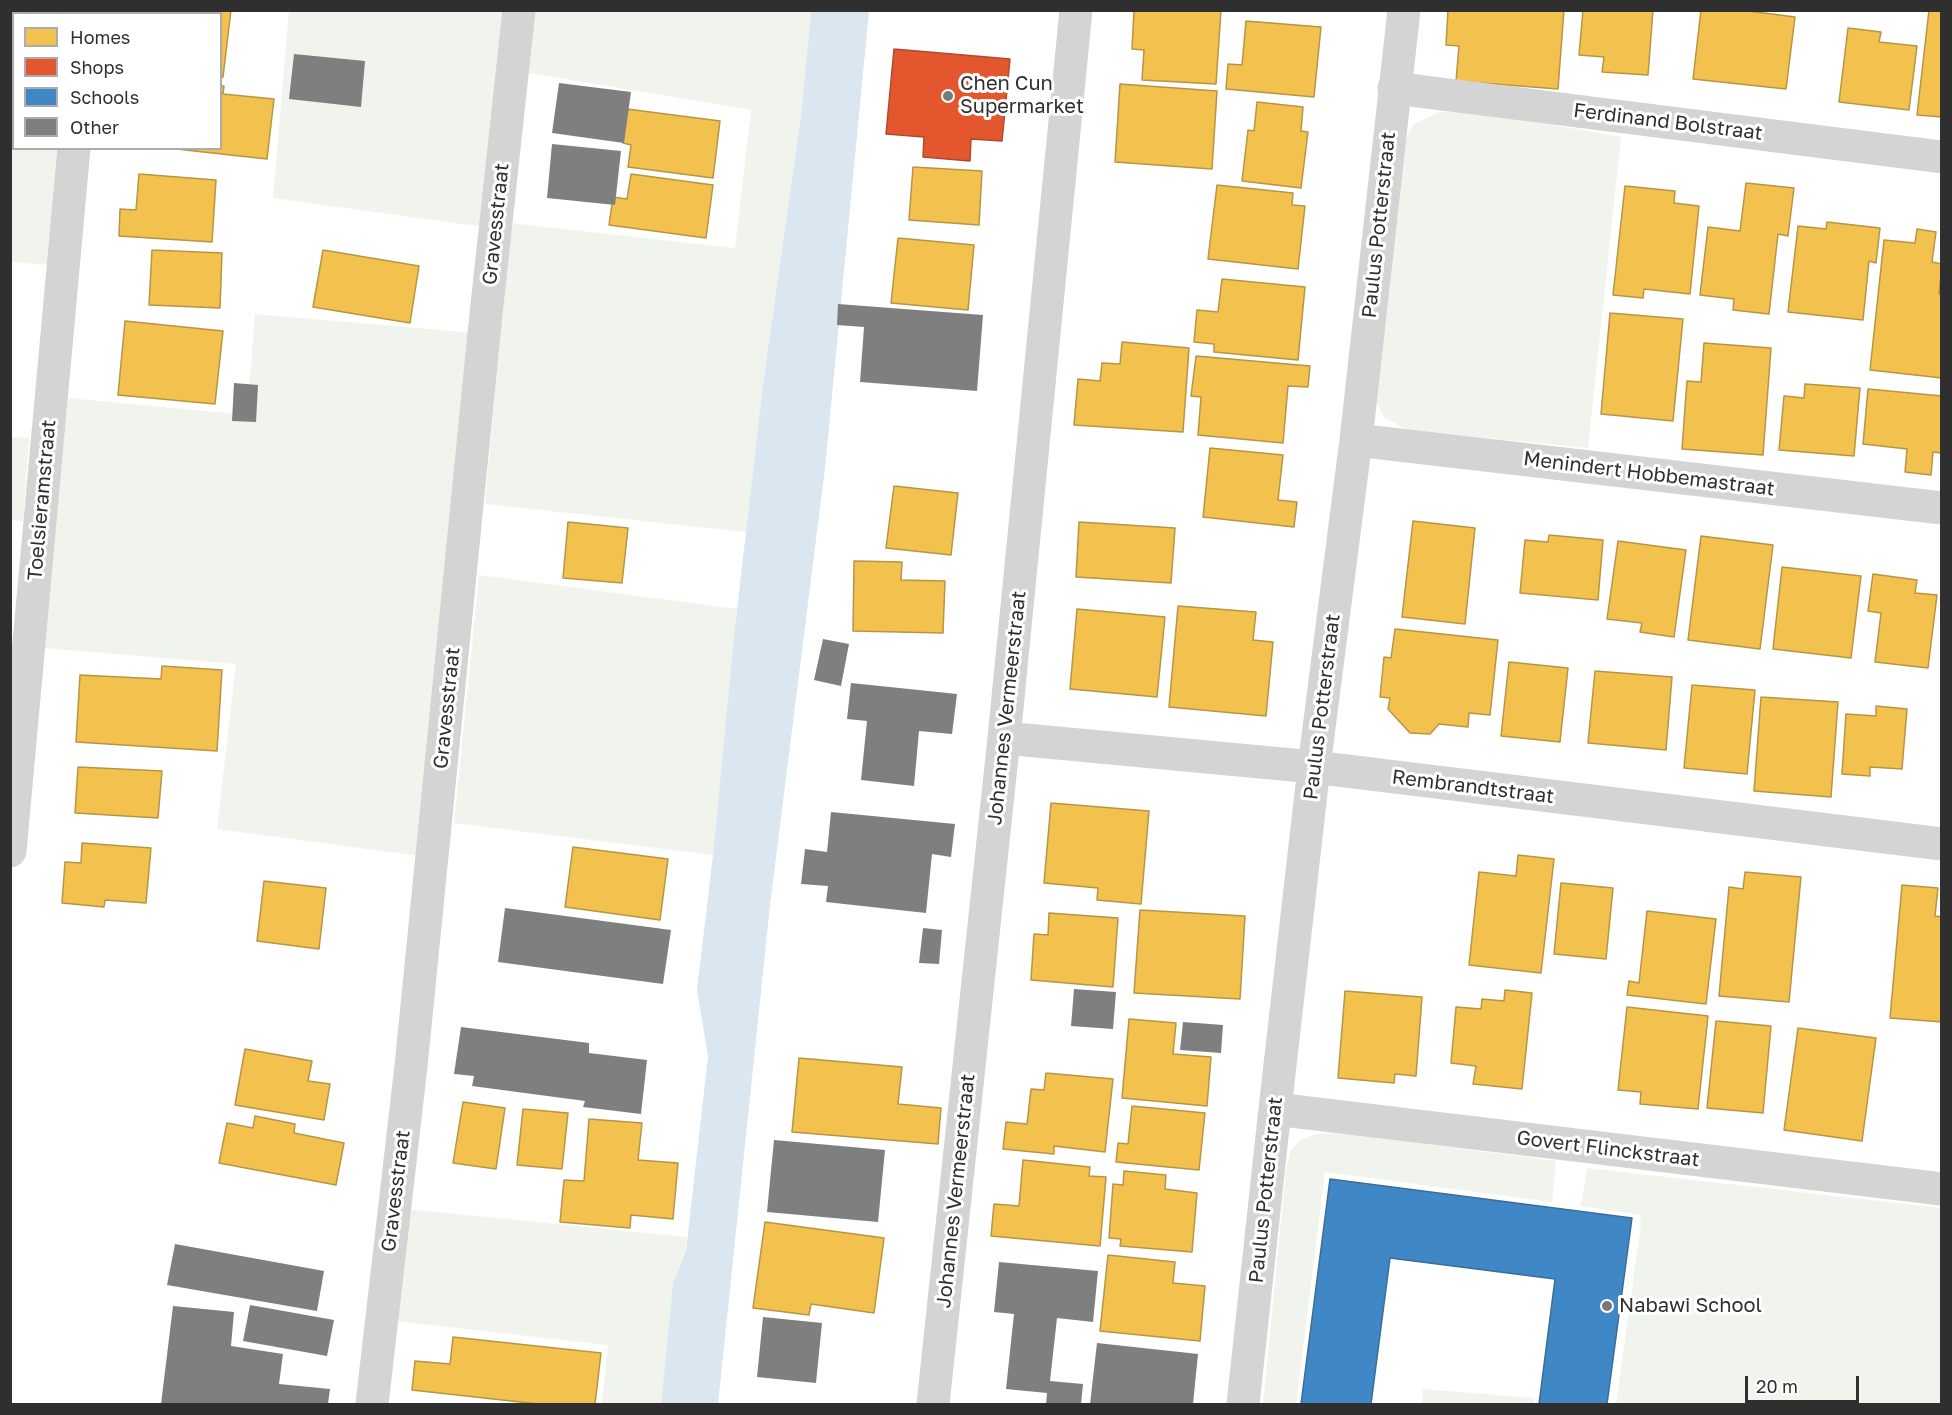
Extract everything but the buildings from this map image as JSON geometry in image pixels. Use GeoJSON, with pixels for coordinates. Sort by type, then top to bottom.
{"type":"FeatureCollection","features":[{"type":"Feature","properties":{"kind":"street","name":"Gravesstraat"},"geometry":{"type":"LineString","coordinates":[[372,1404],[411,1066],[486,314],[519,10]]}},
{"type":"Feature","properties":{"kind":"street","name":"Johannes Vermeerstraat"},"geometry":{"type":"LineString","coordinates":[[933,1404],[1004,738],[1076,10]]}},
{"type":"Feature","properties":{"kind":"street","name":"Paulus Potterstraat"},"geometry":{"type":"LineString","coordinates":[[1243,1404],[1314,768],[1356,440],[1404,10]]}},
{"type":"Feature","properties":{"kind":"street","name":"Ferdinand Bolstraat"},"geometry":{"type":"LineString","coordinates":[[1394,88],[1941,157]]}},
{"type":"Feature","properties":{"kind":"street","name":"Toelsieramstraat"},"geometry":{"type":"LineString","coordinates":[[10,851],[74,150]]}},
{"type":"Feature","properties":{"kind":"street","name":"Menindert Hobbemastraat"},"geometry":{"type":"LineString","coordinates":[[1356,440],[1941,508]]}},
{"type":"Feature","properties":{"kind":"street","name":"Rembrandtstraat"},"geometry":{"type":"LineString","coordinates":[[1004,738],[1314,768],[1941,844]]}},
{"type":"Feature","properties":{"kind":"street","name":"Govert Flinckstraat"},"geometry":{"type":"LineString","coordinates":[[1275,1109],[1941,1189]]}},
{"type":"Feature","properties":{"kind":"shaded area"},"geometry":{"type":"Polygon","coordinates":[[[289,11],[506,11],[484,227],[273,198],[289,11]]]}},
{"type":"Feature","properties":{"kind":"shaded area"},"geometry":{"type":"Polygon","coordinates":[[[531,11],[811,11],[801,116],[763,384],[746,532],[485,504],[510,223],[735,248],[751,110],[522,72],[531,11]]]}},
{"type":"Feature","properties":{"kind":"shaded area"},"geometry":{"type":"Polygon","coordinates":[[[811,11],[869,11],[825,468],[770,905],[718,1404],[661,1404],[673,1283],[686,1251],[708,1056],[697,990],[713,855],[734,636],[763,384],[801,116],[811,11]]]}},
{"type":"Feature","properties":{"kind":"shaded area"},"geometry":{"type":"Polygon","coordinates":[[[10,87],[12,88],[12,150],[63,150],[53,265],[11,262],[10,87]]]}},
{"type":"Feature","properties":{"kind":"shaded area"},"geometry":{"type":"Polygon","coordinates":[[[1473,111],[1621,137],[1588,448],[1407,430],[1384,417],[1374,396],[1400,147],[1414,124],[1439,112],[1473,111]]]}},
{"type":"Feature","properties":{"kind":"shaded area"},"geometry":{"type":"Polygon","coordinates":[[[255,314],[475,333],[420,856],[217,829],[236,664],[44,648],[68,398],[247,415],[255,314]]]}},
{"type":"Feature","properties":{"kind":"shaded area"},"geometry":{"type":"Polygon","coordinates":[[[10,437],[29,438],[23,521],[11,520],[10,437]]]}},
{"type":"Feature","properties":{"kind":"shaded area"},"geometry":{"type":"Polygon","coordinates":[[[479,575],[737,609],[713,855],[454,823],[479,575]]]}},
{"type":"Feature","properties":{"kind":"shaded area"},"geometry":{"type":"Polygon","coordinates":[[[1344,1133],[1556,1161],[1552,1202],[1325,1172],[1296,1404],[1263,1404],[1286,1170],[1290,1152],[1299,1141],[1315,1134],[1344,1133]]]}},
{"type":"Feature","properties":{"kind":"shaded area"},"geometry":{"type":"Polygon","coordinates":[[[1587,1168],[1941,1208],[1941,1404],[1616,1404],[1641,1224],[1640,1215],[1581,1206],[1587,1168]]]}},
{"type":"Feature","properties":{"kind":"shaded area"},"geometry":{"type":"Polygon","coordinates":[[[407,1209],[687,1237],[686,1251],[673,1283],[661,1404],[602,1404],[608,1345],[394,1321],[407,1209]]]}},
{"type":"Feature","properties":{"kind":"shaded area"},"geometry":{"type":"Polygon","coordinates":[[[1423,1389],[1534,1398],[1533,1404],[1422,1404],[1423,1389]]]}},
{"type":"Feature","properties":{"kind":"place","name":"Chen Cun Supermarket"},"geometry":{"type":"Point","coordinates":[948,96]}},
{"type":"Feature","properties":{"kind":"place","name":"Nabawi School"},"geometry":{"type":"Point","coordinates":[1607,1306]}}]}
